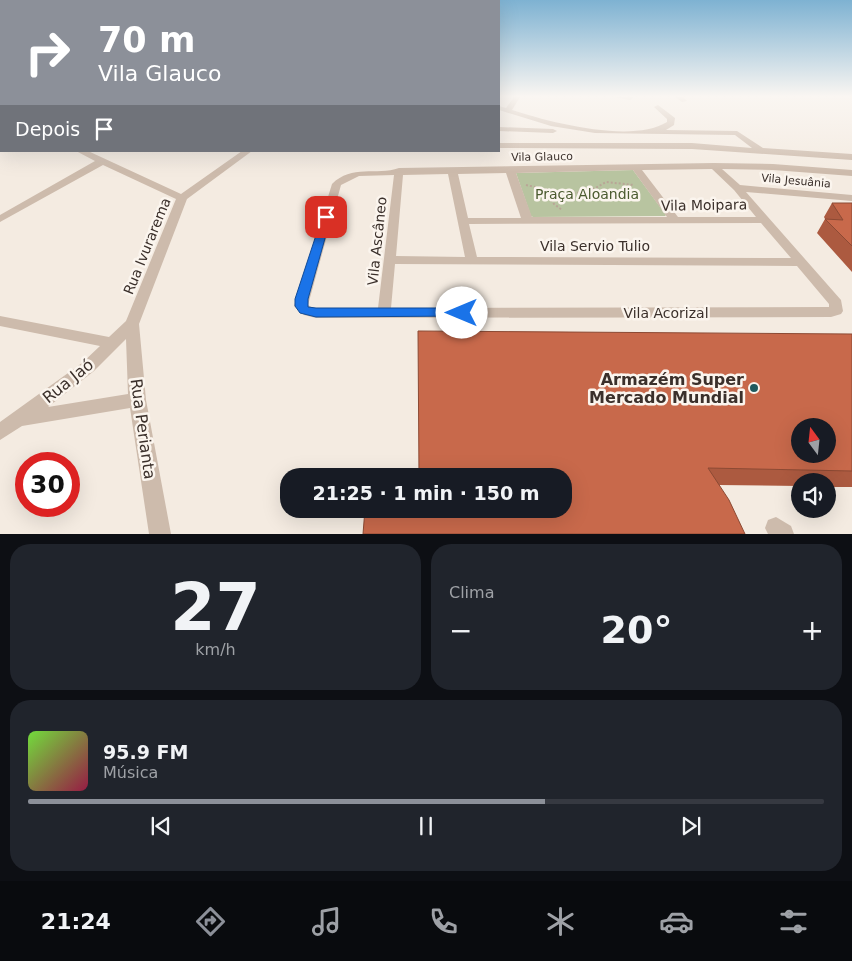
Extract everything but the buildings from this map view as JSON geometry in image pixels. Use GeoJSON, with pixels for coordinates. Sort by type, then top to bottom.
{"type":"FeatureCollection","features":[{"type":"Feature","properties":{"kind":"street"},"geometry":{"type":"LineString","coordinates":[[535,122],[552,128],[563,147]]}},
{"type":"Feature","properties":{"kind":"street"},"geometry":{"type":"LineString","coordinates":[[657,132],[668,126],[671,122]]}},
{"type":"Feature","properties":{"kind":"street"},"geometry":{"type":"LineString","coordinates":[[668,126],[692,146]]}},
{"type":"Feature","properties":{"kind":"street"},"geometry":{"type":"LineString","coordinates":[[500,129],[552,128],[604,131],[737,133],[759,149]]}},
{"type":"Feature","properties":{"kind":"street"},"geometry":{"type":"LineString","coordinates":[[500,146],[692,146],[852,156]]}},
{"type":"Feature","properties":{"kind":"street"},"geometry":{"type":"LineString","coordinates":[[82,152],[182,198]]}},
{"type":"Feature","properties":{"kind":"street","name":"Rua Ivurarema"},"geometry":{"type":"LineString","coordinates":[[132,324],[182,198],[247,152]]}},
{"type":"Feature","properties":{"kind":"street"},"geometry":{"type":"LineString","coordinates":[[0,219],[101,162]]}},
{"type":"Feature","properties":{"kind":"street","name":"Vila Glauco"},"geometry":{"type":"LineString","coordinates":[[304,310],[301,306],[302,299],[336,184],[351,175],[399,171],[714,166],[773,167],[852,173]]}},
{"type":"Feature","properties":{"kind":"street","name":"Vila Acorizal"},"geometry":{"type":"LineString","coordinates":[[304,310],[316,312],[384,313],[836,311],[836,303],[737,188],[714,166]]}},
{"type":"Feature","properties":{"kind":"street"},"geometry":{"type":"LineString","coordinates":[[636,168],[676,221]]}},
{"type":"Feature","properties":{"kind":"street"},"geometry":{"type":"LineString","coordinates":[[452,170],[472,261]]}},
{"type":"Feature","properties":{"kind":"street"},"geometry":{"type":"LineString","coordinates":[[510,170],[528,221]]}},
{"type":"Feature","properties":{"kind":"street","name":"Vila Ascâneo"},"geometry":{"type":"LineString","coordinates":[[384,313],[399,171]]}},
{"type":"Feature","properties":{"kind":"street","name":"Vila Jesuânia"},"geometry":{"type":"LineString","coordinates":[[737,188],[852,198]]}},
{"type":"Feature","properties":{"kind":"street","name":"Vila Moipara"},"geometry":{"type":"LineString","coordinates":[[464,221],[764,220]]}},
{"type":"Feature","properties":{"kind":"street","name":"Vila Servio Tulio"},"geometry":{"type":"LineString","coordinates":[[389,260],[801,262]]}},
{"type":"Feature","properties":{"kind":"street"},"geometry":{"type":"LineString","coordinates":[[0,320],[112,343]]}},
{"type":"Feature","properties":{"kind":"street","name":"Rua Jaó"},"geometry":{"type":"LineString","coordinates":[[0,432],[88,367],[132,324]]}},
{"type":"Feature","properties":{"kind":"street","name":"Rua Perianta"},"geometry":{"type":"LineString","coordinates":[[132,324],[137,400],[160,534]]}},
{"type":"Feature","properties":{"kind":"street"},"geometry":{"type":"LineString","coordinates":[[19,419],[137,400]]}},
{"type":"Feature","properties":{"kind":"path"},"geometry":{"type":"LineString","coordinates":[[515,184],[553,191],[583,193],[606,182],[651,187]]}},
{"type":"Feature","properties":{"kind":"path"},"geometry":{"type":"LineString","coordinates":[[553,191],[548,195],[554,204],[572,216],[583,220]]}},
{"type":"Feature","properties":{"kind":"green space","name":"Praça Aloandia"},"geometry":{"type":"Polygon","coordinates":[[[633,170],[665,216],[533,217],[531,216],[516,173],[633,170]]]}},
{"type":"Feature","properties":{"kind":"place","name":"Armazém Super Mercado Mundial"},"geometry":{"type":"Point","coordinates":[754,388]}},
{"type":"Feature","properties":{"kind":"route"},"geometry":{"type":"LineString","coordinates":[[326,217],[302,299],[301,306],[304,310],[309,312],[462,313]]}}]}
